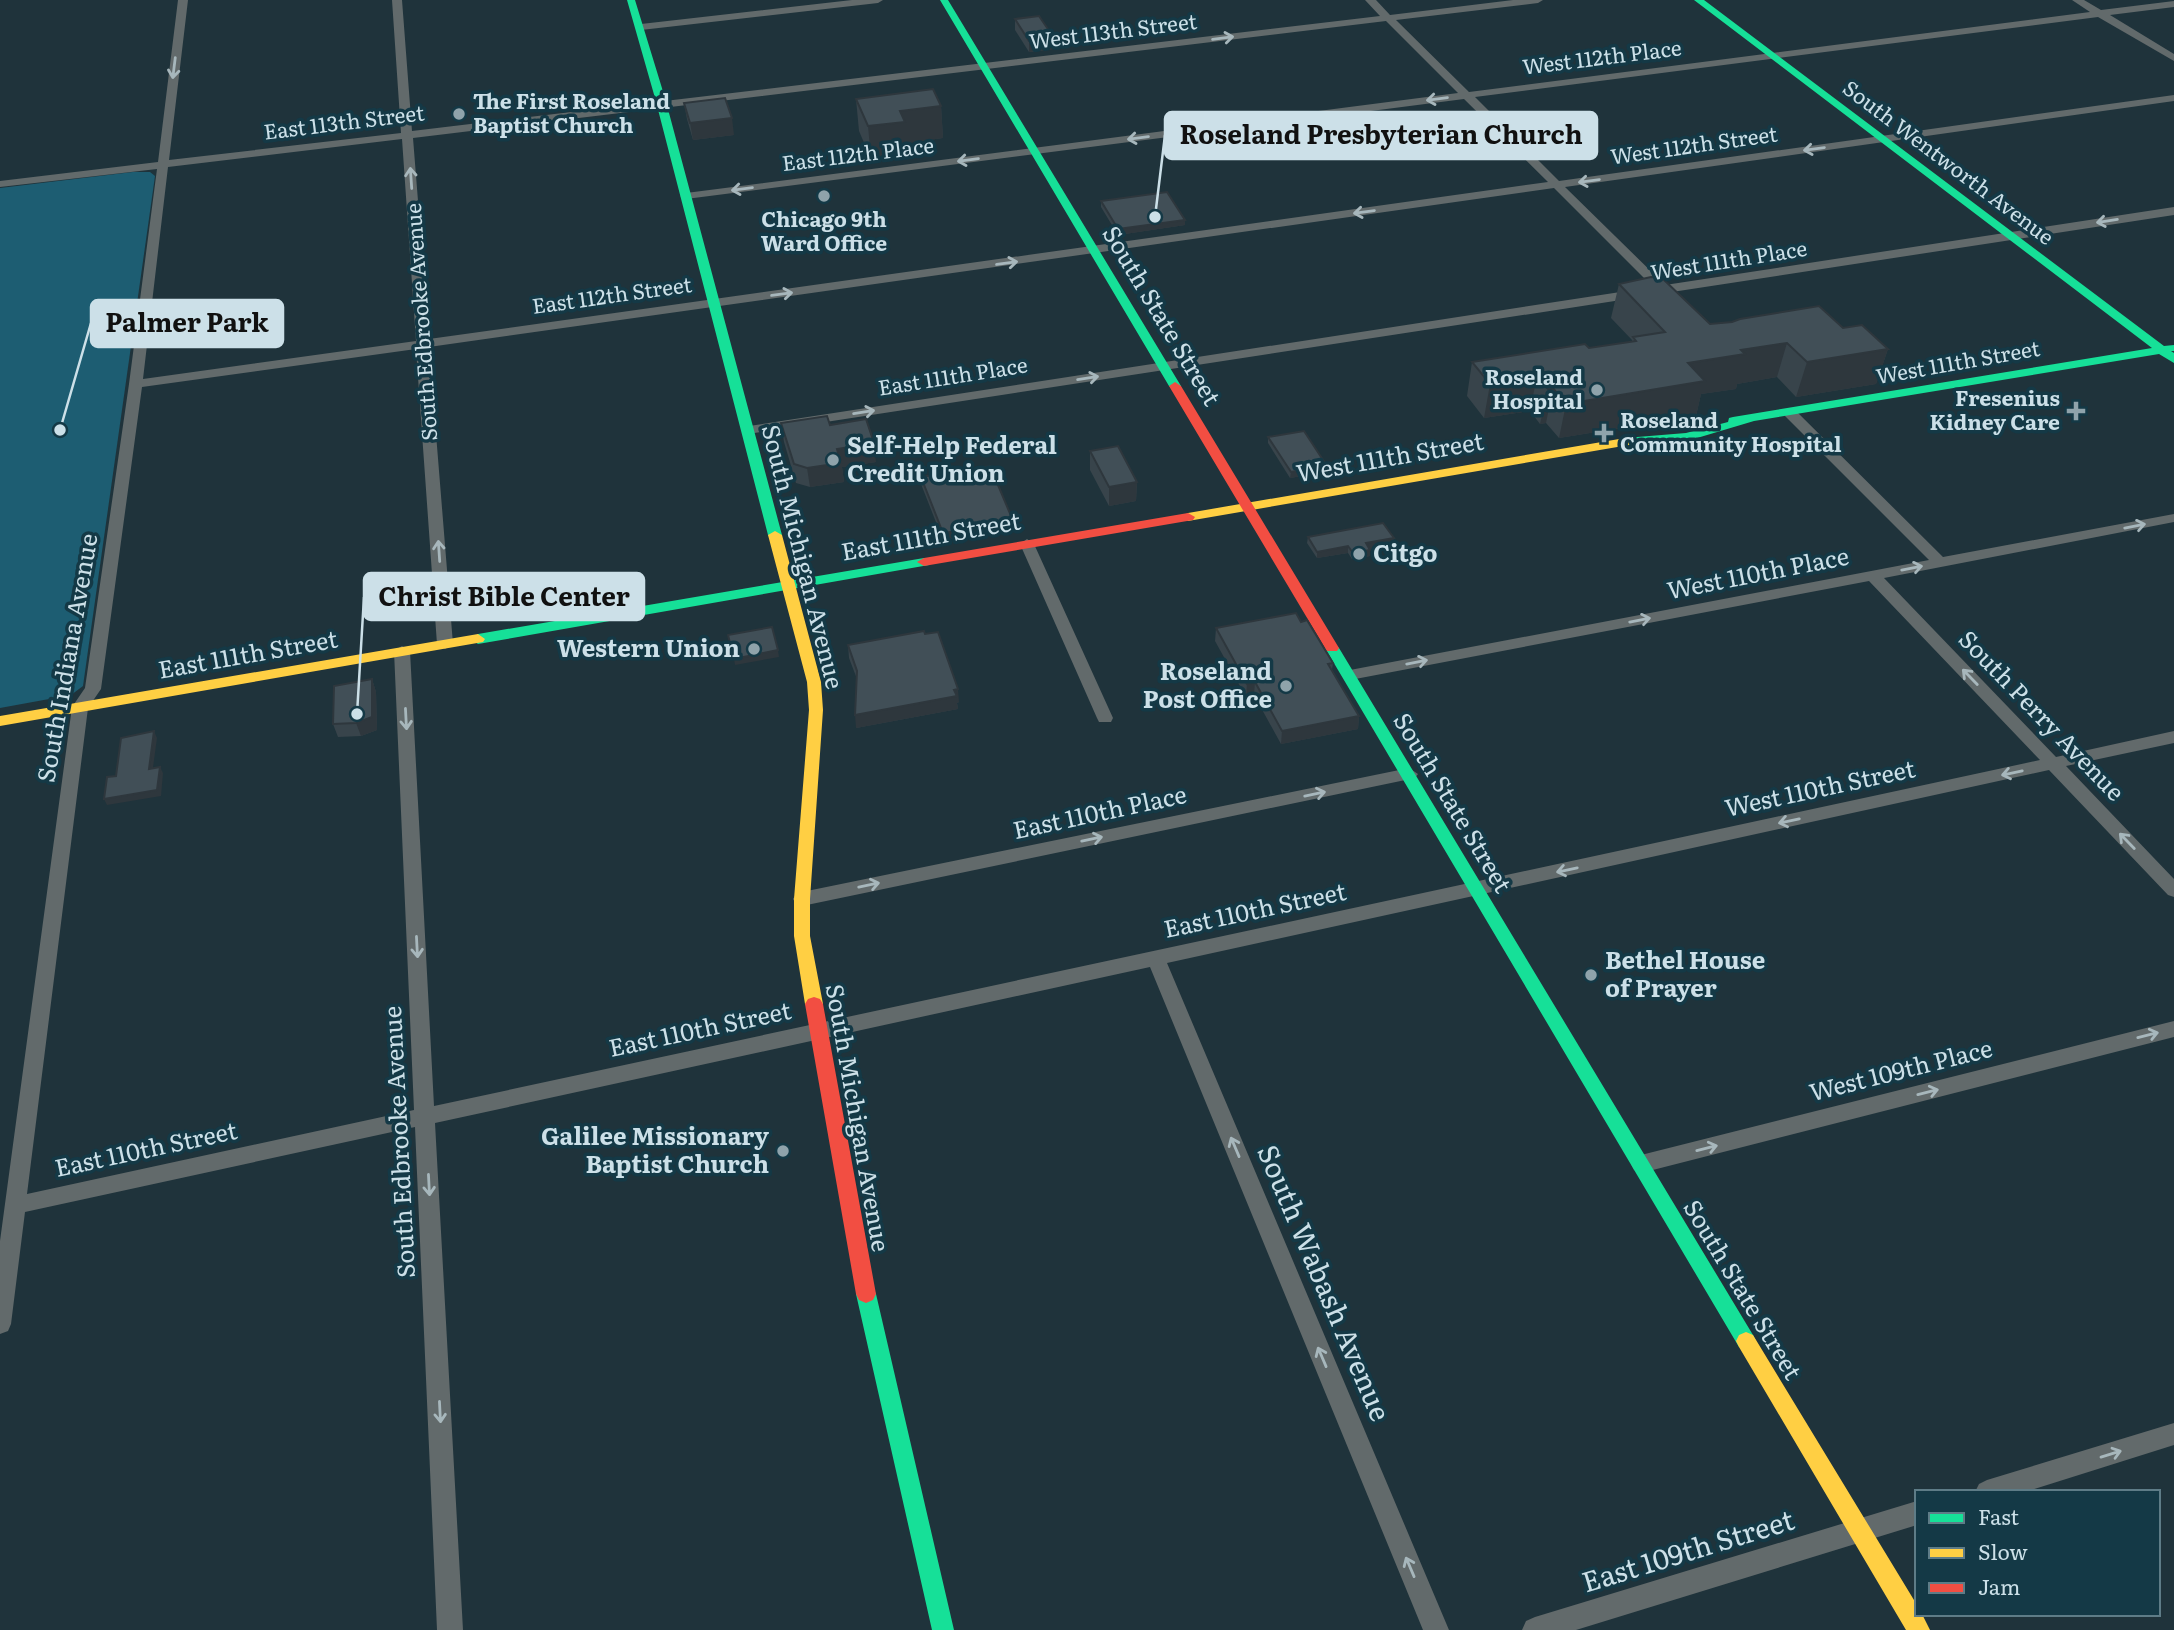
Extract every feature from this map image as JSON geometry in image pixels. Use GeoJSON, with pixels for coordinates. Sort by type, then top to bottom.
{"type":"FeatureCollection","features":[{"type":"Feature","properties":{"kind":"main road","name":"South Michigan Avenue"},"geometry":{"type":"LineString","coordinates":[[631,0],[662,105],[814,682],[816,710],[802,899],[802,936],[862,1275],[943,1630]]}},
{"type":"Feature","properties":{"kind":"main road","name":"South State Street"},"geometry":{"type":"LineString","coordinates":[[944,0],[1919,1630]]}},
{"type":"Feature","properties":{"kind":"main road","name":"South Wentworth Avenue"},"geometry":{"type":"LineString","coordinates":[[1698,0],[2010,236],[2170,352]]}},
{"type":"Feature","properties":{"kind":"main road","name":"West 111th Street"},"geometry":{"type":"LineString","coordinates":[[1248,506],[1622,442],[1629,437],[1684,425],[1749,420],[2170,352]]}},
{"type":"Feature","properties":{"kind":"main road","name":"East 111th Street"},"geometry":{"type":"LineString","coordinates":[[0,721],[1248,506]]}},
{"type":"Feature","properties":{"kind":"street","name":"South Indiana Avenue"},"geometry":{"type":"LineString","coordinates":[[0,1324],[80,707],[93,688],[136,384],[183,0]]}},
{"type":"Feature","properties":{"kind":"street","name":"South Edbrooke Avenue"},"geometry":{"type":"LineString","coordinates":[[397,0],[445,644]]}},
{"type":"Feature","properties":{"kind":"street"},"geometry":{"type":"LineString","coordinates":[[641,27],[878,0]]}},
{"type":"Feature","properties":{"kind":"street"},"geometry":{"type":"LineString","coordinates":[[1370,0],[1673,300]]}},
{"type":"Feature","properties":{"kind":"street","name":"West 113th Street"},"geometry":{"type":"LineString","coordinates":[[985,66],[1538,0]]}},
{"type":"Feature","properties":{"kind":"street"},"geometry":{"type":"LineString","coordinates":[[2077,0],[2174,58]]}},
{"type":"Feature","properties":{"kind":"street","name":"West 112th Place"},"geometry":{"type":"LineString","coordinates":[[1035,151],[2174,4]]}},
{"type":"Feature","properties":{"kind":"street","name":"East 113th Street"},"geometry":{"type":"LineString","coordinates":[[0,184],[985,66]]}},
{"type":"Feature","properties":{"kind":"street","name":"West 112th Street"},"geometry":{"type":"LineString","coordinates":[[1095,250],[2174,98]]}},
{"type":"Feature","properties":{"kind":"street","name":"East 112th Place"},"geometry":{"type":"LineString","coordinates":[[686,196],[1035,151]]}},
{"type":"Feature","properties":{"kind":"street","name":"West 111th Place"},"geometry":{"type":"LineString","coordinates":[[1165,366],[2174,211]]}},
{"type":"Feature","properties":{"kind":"street","name":"East 112th Street"},"geometry":{"type":"LineString","coordinates":[[136,384],[1095,250]]}},
{"type":"Feature","properties":{"kind":"street","name":"East 111th Place"},"geometry":{"type":"LineString","coordinates":[[748,430],[1165,366]]}},
{"type":"Feature","properties":{"kind":"street"},"geometry":{"type":"LineString","coordinates":[[1790,413],[1940,563]]}},
{"type":"Feature","properties":{"kind":"street","name":"West 110th Place"},"geometry":{"type":"LineString","coordinates":[[1350,675],[2174,518]]}},
{"type":"Feature","properties":{"kind":"street"},"geometry":{"type":"LineString","coordinates":[[1027,544],[1105,718]]}},
{"type":"Feature","properties":{"kind":"street","name":"South Perry Avenue"},"geometry":{"type":"LineString","coordinates":[[1873,576],[2174,890]]}},
{"type":"Feature","properties":{"kind":"street","name":"South Edbrooke Avenue"},"geometry":{"type":"LineString","coordinates":[[402,651],[450,1630]]}},
{"type":"Feature","properties":{"kind":"street","name":"West 110th Street"},"geometry":{"type":"LineString","coordinates":[[1477,889],[2174,737]]}},
{"type":"Feature","properties":{"kind":"street","name":"East 110th Place"},"geometry":{"type":"LineString","coordinates":[[802,899],[1409,774]]}},
{"type":"Feature","properties":{"kind":"street","name":"East 110th Street"},"geometry":{"type":"LineString","coordinates":[[17,1205],[1477,889]]}},
{"type":"Feature","properties":{"kind":"street","name":"South Wabash Avenue"},"geometry":{"type":"LineString","coordinates":[[1156,959],[1436,1630]]}},
{"type":"Feature","properties":{"kind":"street","name":"West 109th Place"},"geometry":{"type":"LineString","coordinates":[[1641,1164],[2174,1029]]}},
{"type":"Feature","properties":{"kind":"street"},"geometry":{"type":"LineString","coordinates":[[1994,1490],[2174,1434]]}},
{"type":"Feature","properties":{"kind":"street","name":"East 109th Street"},"geometry":{"type":"LineString","coordinates":[[1535,1630],[1915,1514]]}},
{"type":"Feature","properties":{"kind":"shaded area"},"geometry":{"type":"Polygon","coordinates":[[[150,172],[155,176],[83,686],[71,695],[0,708],[0,188],[150,172]]]}},
{"type":"Feature","properties":{"kind":"building"},"geometry":{"type":"Polygon","coordinates":[[[1039,16],[1054,38],[1029,41],[1015,19],[1039,16]]]}},
{"type":"Feature","properties":{"kind":"building"},"geometry":{"type":"Polygon","coordinates":[[[933,89],[941,106],[900,111],[905,122],[868,126],[856,99],[933,89]]]}},
{"type":"Feature","properties":{"kind":"building"},"geometry":{"type":"Polygon","coordinates":[[[725,98],[732,118],[690,123],[684,103],[725,98]]]}},
{"type":"Feature","properties":{"kind":"building"},"geometry":{"type":"Polygon","coordinates":[[[1167,192],[1185,220],[1118,229],[1101,201],[1167,192]]]}},
{"type":"Feature","properties":{"kind":"building"},"geometry":{"type":"Polygon","coordinates":[[[1651,277],[1662,278],[1710,324],[1819,306],[1843,328],[1862,325],[1888,349],[1807,362],[1787,343],[1741,350],[1745,354],[1688,363],[1705,381],[1566,404],[1553,388],[1548,389],[1537,376],[1490,384],[1472,362],[1585,344],[1589,348],[1636,341],[1633,337],[1665,332],[1619,284],[1651,277]]]}},
{"type":"Feature","properties":{"kind":"building"},"geometry":{"type":"Polygon","coordinates":[[[827,416],[830,425],[866,419],[874,443],[837,449],[841,463],[807,468],[794,464],[781,423],[827,416]]]}},
{"type":"Feature","properties":{"kind":"building"},"geometry":{"type":"Polygon","coordinates":[[[1304,431],[1327,466],[1291,472],[1268,437],[1304,431]]]}},
{"type":"Feature","properties":{"kind":"building"},"geometry":{"type":"Polygon","coordinates":[[[1118,446],[1137,482],[1109,487],[1090,451],[1118,446]]]}},
{"type":"Feature","properties":{"kind":"building"},"geometry":{"type":"Polygon","coordinates":[[[990,466],[1014,523],[943,533],[921,477],[990,466]]]}},
{"type":"Feature","properties":{"kind":"building","name":"Citgo"},"geometry":{"type":"Polygon","coordinates":[[[1383,523],[1394,538],[1366,543],[1370,550],[1353,553],[1348,546],[1317,552],[1308,537],[1383,523]]]}},
{"type":"Feature","properties":{"kind":"building","name":"Roseland Post Office"},"geometry":{"type":"Polygon","coordinates":[[[1296,613],[1301,622],[1307,620],[1333,663],[1328,664],[1359,716],[1282,731],[1255,682],[1247,684],[1216,628],[1296,613]]]}},
{"type":"Feature","properties":{"kind":"building","name":"Western Union"},"geometry":{"type":"Polygon","coordinates":[[[772,627],[778,650],[734,659],[728,635],[772,627]]]}},
{"type":"Feature","properties":{"kind":"building"},"geometry":{"type":"Polygon","coordinates":[[[924,631],[925,634],[938,632],[958,689],[954,690],[957,696],[855,715],[857,671],[848,645],[924,631]]]}},
{"type":"Feature","properties":{"kind":"building"},"geometry":{"type":"Polygon","coordinates":[[[372,679],[372,717],[356,723],[333,724],[334,686],[372,679]]]}},
{"type":"Feature","properties":{"kind":"building"},"geometry":{"type":"Polygon","coordinates":[[[154,731],[149,769],[160,767],[157,790],[104,799],[107,777],[116,776],[121,738],[154,731]]]}},
{"type":"Feature","properties":{"kind":"traffic: fast"},"geometry":{"type":"LineString","coordinates":[[631,0],[660,98],[775,535]]}},
{"type":"Feature","properties":{"kind":"traffic: fast"},"geometry":{"type":"LineString","coordinates":[[944,0],[1175,386]]}},
{"type":"Feature","properties":{"kind":"traffic: fast"},"geometry":{"type":"LineString","coordinates":[[1698,0],[2174,359]]}},
{"type":"Feature","properties":{"kind":"traffic: fast"},"geometry":{"type":"LineString","coordinates":[[1733,421],[2171,348]]}},
{"type":"Feature","properties":{"kind":"traffic: fast"},"geometry":{"type":"LineString","coordinates":[[1625,442],[1687,437],[1749,420]]}},
{"type":"Feature","properties":{"kind":"traffic: fast"},"geometry":{"type":"LineString","coordinates":[[478,639],[924,562]]}},
{"type":"Feature","properties":{"kind":"traffic: fast"},"geometry":{"type":"LineString","coordinates":[[1332,648],[1746,1341]]}},
{"type":"Feature","properties":{"kind":"traffic: fast"},"geometry":{"type":"LineString","coordinates":[[866,1294],[943,1630]]}},
{"type":"Feature","properties":{"kind":"traffic: slow"},"geometry":{"type":"LineString","coordinates":[[1188,517],[1625,442]]}},
{"type":"Feature","properties":{"kind":"traffic: slow"},"geometry":{"type":"LineString","coordinates":[[775,535],[814,682],[816,710],[802,899],[802,936],[814,1004]]}},
{"type":"Feature","properties":{"kind":"traffic: slow"},"geometry":{"type":"LineString","coordinates":[[0,721],[478,639]]}},
{"type":"Feature","properties":{"kind":"traffic: slow"},"geometry":{"type":"LineString","coordinates":[[1746,1341],[1919,1630]]}},
{"type":"Feature","properties":{"kind":"traffic: jam"},"geometry":{"type":"LineString","coordinates":[[1175,386],[1332,648]]}},
{"type":"Feature","properties":{"kind":"traffic: jam"},"geometry":{"type":"LineString","coordinates":[[924,562],[1188,517]]}},
{"type":"Feature","properties":{"kind":"traffic: jam"},"geometry":{"type":"LineString","coordinates":[[814,1004],[866,1294]]}},
{"type":"Feature","properties":{"kind":"place","name":"The First Roseland Baptist Church"},"geometry":{"type":"Point","coordinates":[459,114]}},
{"type":"Feature","properties":{"kind":"place","name":"Chicago 9th Ward Office"},"geometry":{"type":"Point","coordinates":[824,196]}},
{"type":"Feature","properties":{"kind":"place","name":"Roseland Presbyterian Church"},"geometry":{"type":"Point","coordinates":[1155,217]}},
{"type":"Feature","properties":{"kind":"place","name":"Roseland Hospital"},"geometry":{"type":"Point","coordinates":[1597,390]}},
{"type":"Feature","properties":{"kind":"place","name":"Fresenius Kidney Care"},"geometry":{"type":"Point","coordinates":[2076,411]}},
{"type":"Feature","properties":{"kind":"place","name":"Palmer Park"},"geometry":{"type":"Point","coordinates":[60,430]}},
{"type":"Feature","properties":{"kind":"place","name":"Roseland Community Hospital"},"geometry":{"type":"Point","coordinates":[1604,433]}},
{"type":"Feature","properties":{"kind":"place","name":"Self-Help Federal Credit Union"},"geometry":{"type":"Point","coordinates":[833,460]}},
{"type":"Feature","properties":{"kind":"place","name":"Citgo"},"geometry":{"type":"Point","coordinates":[1359,554]}},
{"type":"Feature","properties":{"kind":"place","name":"Western Union"},"geometry":{"type":"Point","coordinates":[754,649]}},
{"type":"Feature","properties":{"kind":"place","name":"Roseland Post Office"},"geometry":{"type":"Point","coordinates":[1286,686]}},
{"type":"Feature","properties":{"kind":"place","name":"Christ Bible Center"},"geometry":{"type":"Point","coordinates":[357,714]}},
{"type":"Feature","properties":{"kind":"place","name":"Bethel House of Prayer"},"geometry":{"type":"Point","coordinates":[1591,975]}},
{"type":"Feature","properties":{"kind":"place","name":"Galilee Missionary Baptist Church"},"geometry":{"type":"Point","coordinates":[783,1151]}}]}
